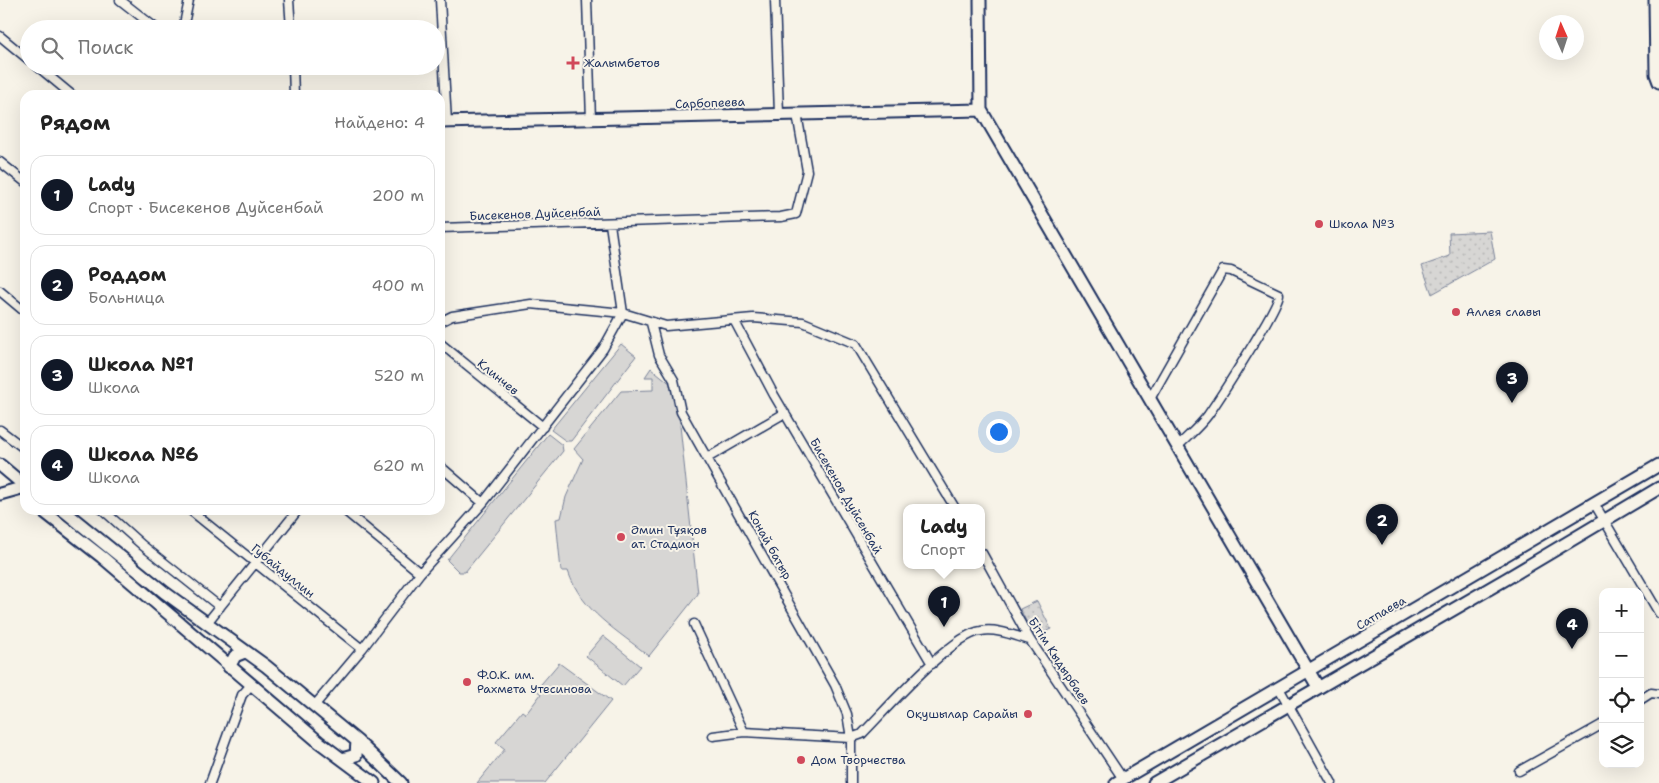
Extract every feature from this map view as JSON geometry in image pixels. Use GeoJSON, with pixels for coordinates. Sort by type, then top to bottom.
{"type":"FeatureCollection","features":[{"type":"Feature","properties":{"kind":"street"},"geometry":{"type":"LineString","coordinates":[[120,0],[146,20]]}},
{"type":"Feature","properties":{"kind":"street"},"geometry":{"type":"LineString","coordinates":[[184,20],[189,0]]}},
{"type":"Feature","properties":{"kind":"street"},"geometry":{"type":"LineString","coordinates":[[290,0],[291,20]]}},
{"type":"Feature","properties":{"kind":"street"},"geometry":{"type":"LineString","coordinates":[[440,0],[440,20]]}},
{"type":"Feature","properties":{"kind":"street"},"geometry":{"type":"LineString","coordinates":[[587,0],[591,120]]}},
{"type":"Feature","properties":{"kind":"street"},"geometry":{"type":"LineString","coordinates":[[775,0],[779,114]]}},
{"type":"Feature","properties":{"kind":"street"},"geometry":{"type":"LineString","coordinates":[[980,0],[981,110],[1318,687]]}},
{"type":"Feature","properties":{"kind":"street"},"geometry":{"type":"LineString","coordinates":[[1655,0],[1656,74],[1659,82]]}},
{"type":"Feature","properties":{"kind":"street"},"geometry":{"type":"LineString","coordinates":[[0,36],[20,53]]}},
{"type":"Feature","properties":{"kind":"street"},"geometry":{"type":"LineString","coordinates":[[48,75],[66,90]]}},
{"type":"Feature","properties":{"kind":"street"},"geometry":{"type":"LineString","coordinates":[[293,75],[294,90]]}},
{"type":"Feature","properties":{"kind":"street"},"geometry":{"type":"LineString","coordinates":[[442,75],[442,90]]}},
{"type":"Feature","properties":{"kind":"street","name":"Сарбопеева"},"geometry":{"type":"LineString","coordinates":[[445,122],[981,110]]}},
{"type":"Feature","properties":{"kind":"street","name":"Бисекенов Дуйсенбай"},"geometry":{"type":"LineString","coordinates":[[445,228],[610,224],[781,217],[796,214],[808,171],[797,114]]}},
{"type":"Feature","properties":{"kind":"street"},"geometry":{"type":"LineString","coordinates":[[0,162],[20,178]]}},
{"type":"Feature","properties":{"kind":"street"},"geometry":{"type":"LineString","coordinates":[[314,706],[362,649],[420,573],[483,503],[595,361],[623,314],[610,224]]}},
{"type":"Feature","properties":{"kind":"street"},"geometry":{"type":"LineString","coordinates":[[1150,399],[1223,270],[1231,271],[1279,294],[1278,300],[1265,322],[1206,416],[1178,446]]}},
{"type":"Feature","properties":{"kind":"street"},"geometry":{"type":"LineString","coordinates":[[0,291],[20,308]]}},
{"type":"Feature","properties":{"kind":"street"},"geometry":{"type":"LineString","coordinates":[[445,320],[452,316],[531,304],[623,314],[666,326],[754,318],[803,322],[856,344],[953,504]]}},
{"type":"Feature","properties":{"kind":"street","name":"Бисекенов Дуйсенбай"},"geometry":{"type":"LineString","coordinates":[[734,320],[785,413],[932,664]]}},
{"type":"Feature","properties":{"kind":"street","name":"Конай батыр"},"geometry":{"type":"LineString","coordinates":[[651,323],[659,355],[674,380],[682,412],[835,685],[847,714],[851,738],[850,783]]}},
{"type":"Feature","properties":{"kind":"street","name":"Клинчев"},"geometry":{"type":"LineString","coordinates":[[445,347],[543,427]]}},
{"type":"Feature","properties":{"kind":"street"},"geometry":{"type":"LineString","coordinates":[[708,457],[785,413]]}},
{"type":"Feature","properties":{"kind":"street"},"geometry":{"type":"LineString","coordinates":[[0,430],[20,445]]}},
{"type":"Feature","properties":{"kind":"street","name":"Сатпаева"},"geometry":{"type":"LineString","coordinates":[[1120,781],[1659,465]]}},
{"type":"Feature","properties":{"kind":"street"},"geometry":{"type":"LineString","coordinates":[[0,466],[20,483]]}},
{"type":"Feature","properties":{"kind":"street"},"geometry":{"type":"LineString","coordinates":[[445,470],[483,503]]}},
{"type":"Feature","properties":{"kind":"street"},"geometry":{"type":"LineString","coordinates":[[0,494],[20,488]]}},
{"type":"Feature","properties":{"kind":"street"},"geometry":{"type":"LineString","coordinates":[[1154,783],[1659,488]]}},
{"type":"Feature","properties":{"kind":"street"},"geometry":{"type":"LineString","coordinates":[[1594,503],[1659,613]]}},
{"type":"Feature","properties":{"kind":"street"},"geometry":{"type":"LineString","coordinates":[[48,515],[102,557],[204,643],[229,667],[374,783]]}},
{"type":"Feature","properties":{"kind":"street"},"geometry":{"type":"LineString","coordinates":[[69,515],[206,624],[314,706],[357,741],[401,783]]}},
{"type":"Feature","properties":{"kind":"street"},"geometry":{"type":"LineString","coordinates":[[109,515],[142,545],[220,607]]}},
{"type":"Feature","properties":{"kind":"street","name":"Губайдуллин"},"geometry":{"type":"LineString","coordinates":[[196,515],[362,649]]}},
{"type":"Feature","properties":{"kind":"street"},"geometry":{"type":"LineString","coordinates":[[206,624],[294,515]]}},
{"type":"Feature","properties":{"kind":"street"},"geometry":{"type":"LineString","coordinates":[[350,515],[420,573]]}},
{"type":"Feature","properties":{"kind":"street","name":"Бiтiм Кыдырбаев"},"geometry":{"type":"LineString","coordinates":[[985,558],[1030,640],[1120,781]]}},
{"type":"Feature","properties":{"kind":"street"},"geometry":{"type":"LineString","coordinates":[[694,624],[744,732]]}},
{"type":"Feature","properties":{"kind":"street"},"geometry":{"type":"LineString","coordinates":[[713,736],[744,732],[851,738],[862,734],[932,664],[964,637],[981,630],[1000,632],[1030,640]]}},
{"type":"Feature","properties":{"kind":"street"},"geometry":{"type":"LineString","coordinates":[[229,667],[235,656],[245,652]]}},
{"type":"Feature","properties":{"kind":"street"},"geometry":{"type":"LineString","coordinates":[[210,783],[242,695],[251,685]]}},
{"type":"Feature","properties":{"kind":"street"},"geometry":{"type":"LineString","coordinates":[[1279,688],[1332,783]]}},
{"type":"Feature","properties":{"kind":"street"},"geometry":{"type":"LineString","coordinates":[[1644,697],[1651,693],[1659,694]]}},
{"type":"Feature","properties":{"kind":"street"},"geometry":{"type":"LineString","coordinates":[[1519,771],[1599,726]]}},
{"type":"Feature","properties":{"kind":"street"},"geometry":{"type":"LineString","coordinates":[[342,759],[356,755],[357,741]]}},
{"type":"Feature","properties":{"kind":"street"},"geometry":{"type":"LineString","coordinates":[[1158,759],[1168,775]]}},
{"type":"Feature","properties":{"kind":"shaded area"},"geometry":{"type":"Polygon","coordinates":[[[1490,231],[1495,259],[1432,294],[1422,266],[1450,256],[1449,233],[1490,231]]]}},
{"type":"Feature","properties":{"kind":"shaded area"},"geometry":{"type":"Polygon","coordinates":[[[621,344],[636,356],[571,441],[566,441],[551,430],[621,344]]]}},
{"type":"Feature","properties":{"kind":"shaded area","name":"Әмин Тұяқов ат. Стадион"},"geometry":{"type":"Polygon","coordinates":[[[651,368],[676,388],[698,594],[649,656],[613,629],[591,609],[574,585],[568,571],[561,571],[556,519],[561,518],[566,497],[583,459],[574,449],[621,391],[653,390],[653,377],[645,377],[651,368]]]}},
{"type":"Feature","properties":{"kind":"shaded area"},"geometry":{"type":"Polygon","coordinates":[[[548,434],[562,445],[563,451],[465,572],[459,572],[447,560],[548,434]]]}},
{"type":"Feature","properties":{"kind":"shaded area"},"geometry":{"type":"Polygon","coordinates":[[[1037,601],[1051,629],[1034,637],[1020,609],[1037,601]]]}},
{"type":"Feature","properties":{"kind":"shaded area"},"geometry":{"type":"Polygon","coordinates":[[[603,636],[640,666],[623,686],[586,656],[603,636]]]}},
{"type":"Feature","properties":{"kind":"shaded area"},"geometry":{"type":"Polygon","coordinates":[[[559,663],[611,701],[545,783],[477,783],[505,749],[496,742],[522,711],[526,714],[541,694],[536,690],[559,663]]]}},
{"type":"Feature","properties":{"kind":"place","name":"Жалымбетов"},"geometry":{"type":"Point","coordinates":[573,63]}},
{"type":"Feature","properties":{"kind":"place","name":"Школа №3"},"geometry":{"type":"Point","coordinates":[1319,224]}},
{"type":"Feature","properties":{"kind":"place","name":"Аллея славы"},"geometry":{"type":"Point","coordinates":[1456,312]}},
{"type":"Feature","properties":{"kind":"place","name":"Школа №1"},"geometry":{"type":"Point","coordinates":[1512,403]}},
{"type":"Feature","properties":{"kind":"place","name":"Әмин Тұяқов ат. Стадион"},"geometry":{"type":"Point","coordinates":[621,537]}},
{"type":"Feature","properties":{"kind":"place","name":"Роддом"},"geometry":{"type":"Point","coordinates":[1382,545]}},
{"type":"Feature","properties":{"kind":"place","name":"Lady"},"geometry":{"type":"Point","coordinates":[944,627]}},
{"type":"Feature","properties":{"kind":"place","name":"Школа №6"},"geometry":{"type":"Point","coordinates":[1572,649]}},
{"type":"Feature","properties":{"kind":"place","name":"Ф.О.К. им. Рахмета Утесинова"},"geometry":{"type":"Point","coordinates":[467,682]}},
{"type":"Feature","properties":{"kind":"place","name":"Оқушылар Сарайы"},"geometry":{"type":"Point","coordinates":[1028,714]}},
{"type":"Feature","properties":{"kind":"place","name":"Дом Творчества"},"geometry":{"type":"Point","coordinates":[801,760]}}]}
